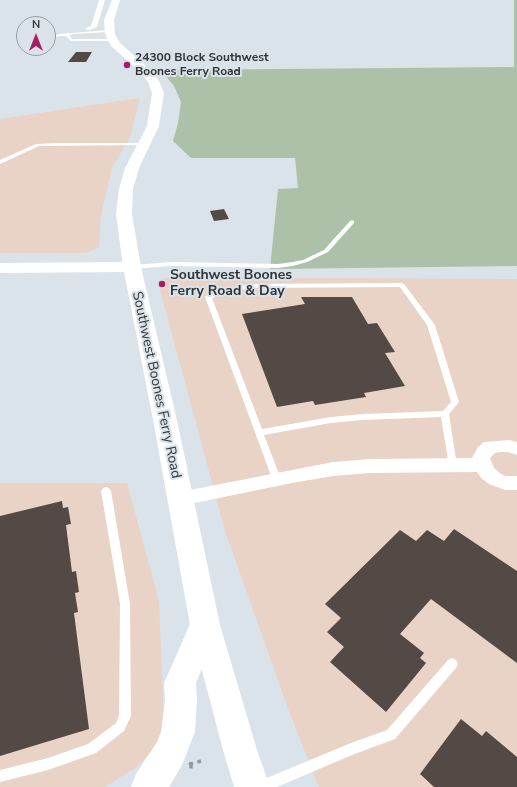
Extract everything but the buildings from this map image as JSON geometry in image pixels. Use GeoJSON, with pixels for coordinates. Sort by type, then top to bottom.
{"type":"FeatureCollection","features":[{"type":"Feature","properties":{"kind":"main road"},"geometry":{"type":"LineString","coordinates":[[111,36],[109,20],[116,0]]}},
{"type":"Feature","properties":{"kind":"main road","name":"Southwest Boones Ferry Road"},"geometry":{"type":"LineString","coordinates":[[111,36],[115,44],[142,68],[153,81],[158,93],[154,122],[127,182],[124,214],[132,267],[166,425],[205,625],[240,750],[252,787]]}},
{"type":"Feature","properties":{"kind":"main road"},"geometry":{"type":"LineString","coordinates":[[0,268],[132,267]]}},
{"type":"Feature","properties":{"kind":"main road"},"geometry":{"type":"LineString","coordinates":[[149,787],[170,753],[178,732],[180,714],[180,683],[205,625]]}},
{"type":"Feature","properties":{"kind":"street"},"geometry":{"type":"LineString","coordinates":[[88,29],[94,27],[102,0]]}},
{"type":"Feature","properties":{"kind":"street"},"geometry":{"type":"LineString","coordinates":[[517,449],[504,446],[490,447],[484,452],[481,458],[482,465],[487,472],[505,482],[517,483]]}},
{"type":"Feature","properties":{"kind":"street"},"geometry":{"type":"LineString","coordinates":[[180,499],[333,469],[370,466],[482,465]]}},
{"type":"Feature","properties":{"kind":"lane"},"geometry":{"type":"LineString","coordinates":[[56,36],[72,33],[111,36]]}},
{"type":"Feature","properties":{"kind":"lane"},"geometry":{"type":"LineString","coordinates":[[67,35],[71,40],[111,36]]}},
{"type":"Feature","properties":{"kind":"lane"},"geometry":{"type":"LineString","coordinates":[[0,162],[38,145],[145,144]]}},
{"type":"Feature","properties":{"kind":"lane"},"geometry":{"type":"LineString","coordinates":[[132,267],[172,264],[278,266],[293,264],[326,251],[352,222]]}},
{"type":"Feature","properties":{"kind":"lane"},"geometry":{"type":"LineString","coordinates":[[276,479],[208,297],[248,286],[402,285],[431,325],[455,402],[445,414],[453,466]]}},
{"type":"Feature","properties":{"kind":"lane"},"geometry":{"type":"LineString","coordinates":[[259,433],[362,416],[445,414]]}},
{"type":"Feature","properties":{"kind":"lane"},"geometry":{"type":"LineString","coordinates":[[0,776],[48,764],[92,749],[120,727],[125,716],[125,604],[106,491]]}},
{"type":"Feature","properties":{"kind":"lane"},"geometry":{"type":"LineString","coordinates":[[262,787],[351,749],[391,735],[452,664]]}},
{"type":"Feature","properties":{"kind":"path"},"geometry":{"type":"LineString","coordinates":[[191,771],[191,764],[201,761]]}},
{"type":"Feature","properties":{"kind":"shaded area"},"geometry":{"type":"Polygon","coordinates":[[[140,98],[130,138],[112,167],[101,216],[99,247],[86,253],[0,253],[0,119],[140,98]]]}},
{"type":"Feature","properties":{"kind":"shaded area"},"geometry":{"type":"Polygon","coordinates":[[[164,278],[517,279],[517,787],[319,787],[290,714],[225,531],[159,286],[164,278]]]}},
{"type":"Feature","properties":{"kind":"shaded area"},"geometry":{"type":"Polygon","coordinates":[[[0,483],[127,483],[159,601],[164,725],[154,748],[138,766],[105,787],[0,787],[0,483]]]}},
{"type":"Feature","properties":{"kind":"green space"},"geometry":{"type":"Polygon","coordinates":[[[514,0],[517,0],[517,266],[270,269],[278,189],[298,188],[295,158],[191,158],[173,141],[178,123],[181,102],[174,86],[161,70],[514,67],[514,0]]]}},
{"type":"Feature","properties":{"kind":"place","name":"24300 Block Southwest Boones Ferry Road"},"geometry":{"type":"Point","coordinates":[127,65]}},
{"type":"Feature","properties":{"kind":"place","name":"Southwest Boones Ferry Road & Day"},"geometry":{"type":"Point","coordinates":[162,284]}}]}
